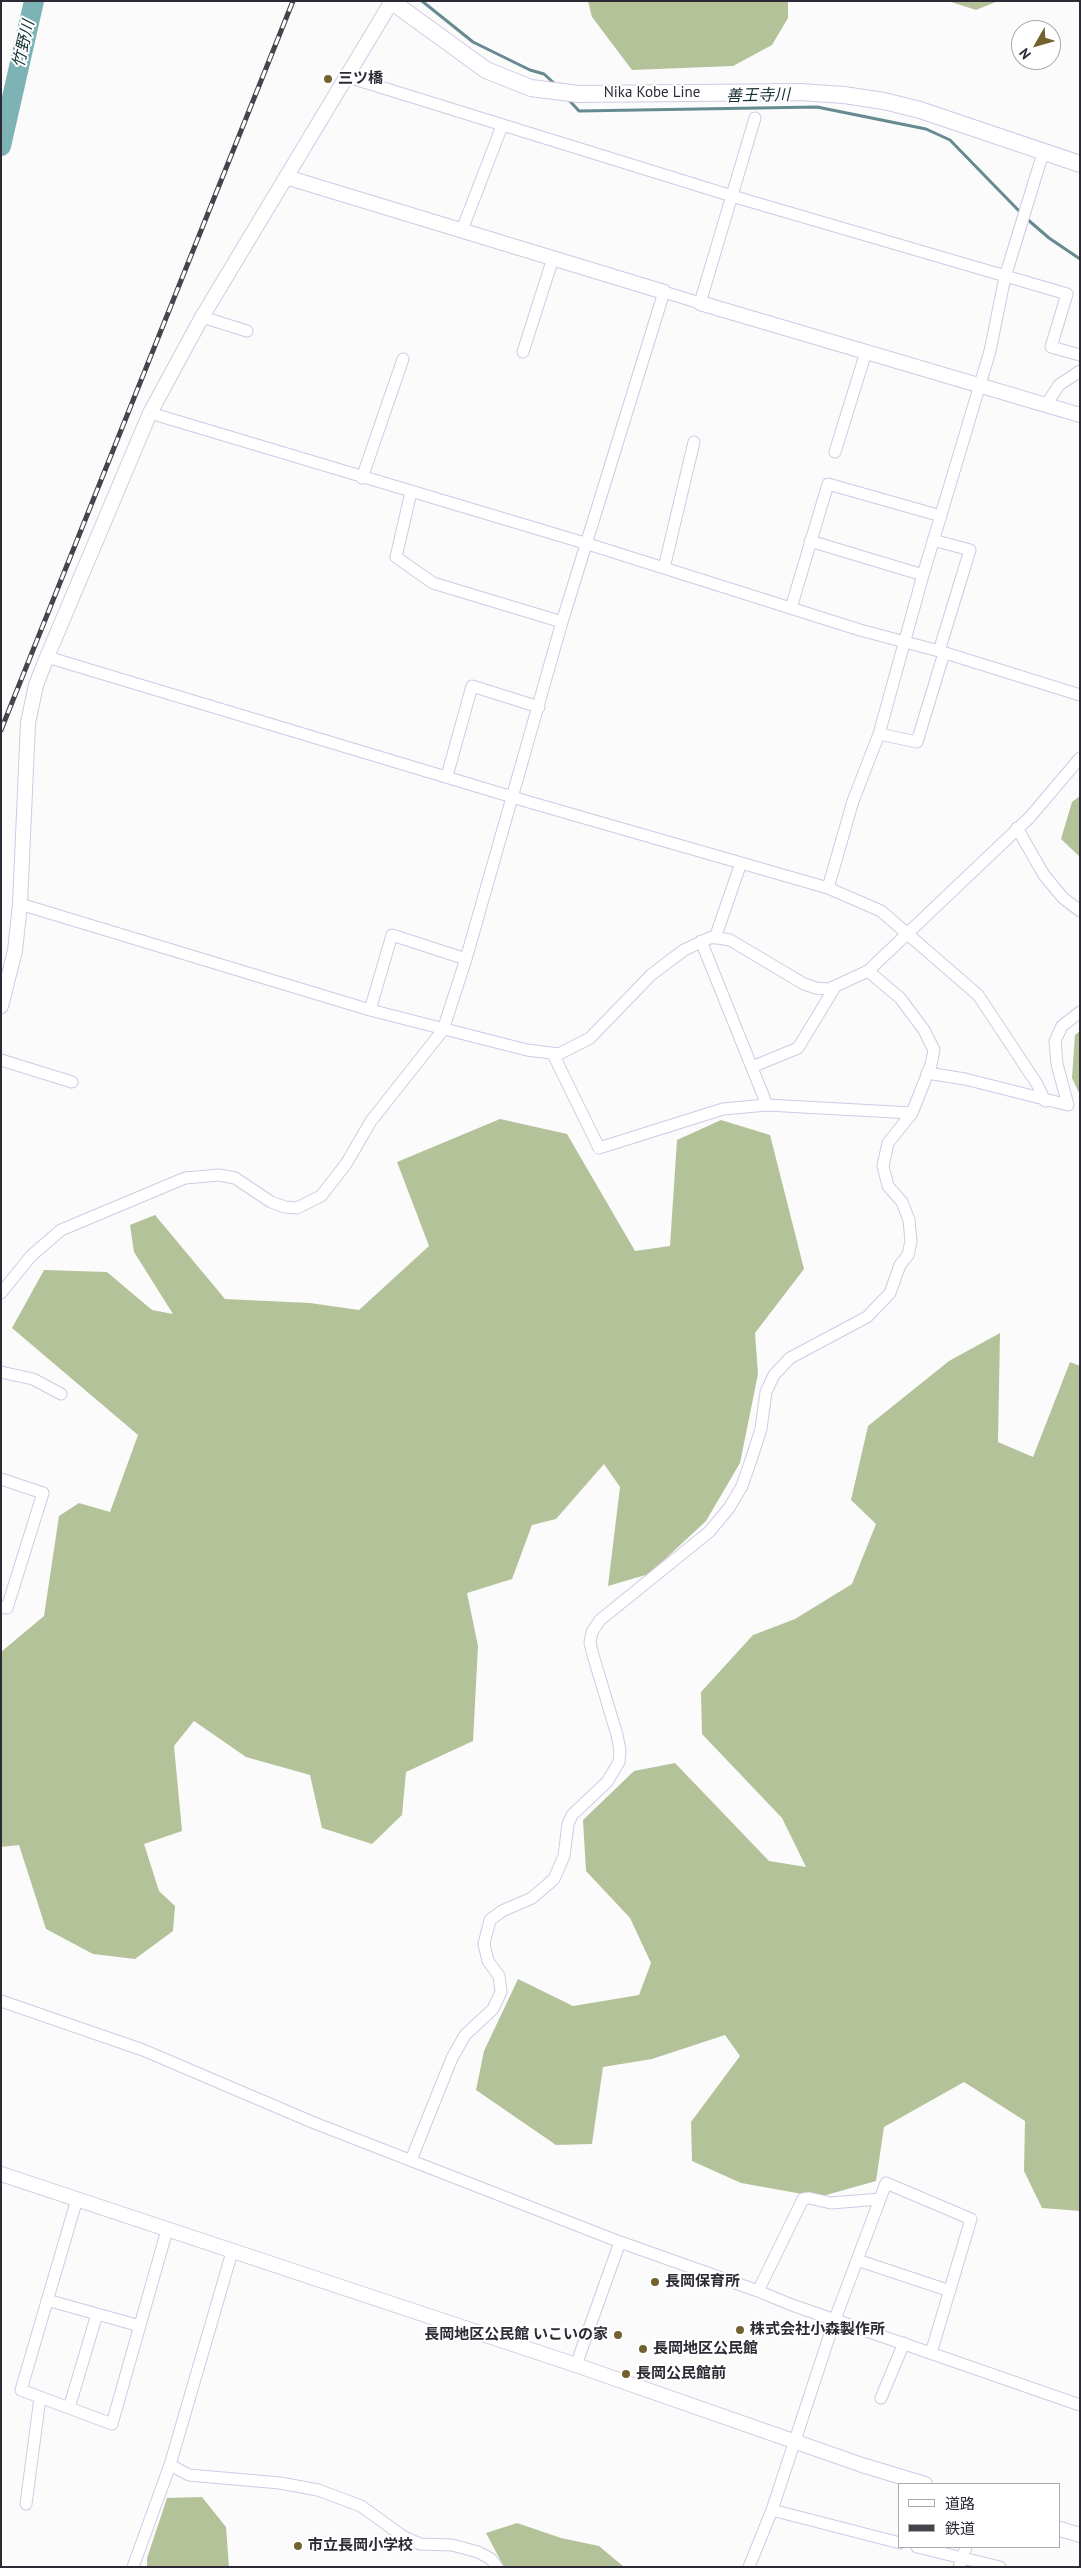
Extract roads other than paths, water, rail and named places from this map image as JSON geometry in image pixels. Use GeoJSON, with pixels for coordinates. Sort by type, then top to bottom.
{"type":"FeatureCollection","features":[{"type":"Feature","properties":{"kind":"main road","name":"Nika Kobe Line"},"geometry":{"type":"LineString","coordinates":[[391,1],[486,70],[531,88],[578,94],[800,92],[844,95],[884,101],[920,110],[1080,164]]}},
{"type":"Feature","properties":{"kind":"street"},"geometry":{"type":"LineString","coordinates":[[1,1006],[14,960],[20,904],[28,723],[36,685],[47,656],[150,414],[202,317],[348,77],[391,1]]}},
{"type":"Feature","properties":{"kind":"street"},"geometry":{"type":"LineString","coordinates":[[348,77],[732,196],[1067,294],[1051,347],[1080,355]]}},
{"type":"Feature","properties":{"kind":"street"},"geometry":{"type":"LineString","coordinates":[[700,303],[755,118]]}},
{"type":"Feature","properties":{"kind":"street"},"geometry":{"type":"LineString","coordinates":[[462,230],[502,126]]}},
{"type":"Feature","properties":{"kind":"street"},"geometry":{"type":"LineString","coordinates":[[828,888],[853,801],[879,734],[923,575],[990,351],[1005,277],[1043,153]]}},
{"type":"Feature","properties":{"kind":"street"},"geometry":{"type":"LineString","coordinates":[[286,177],[700,303],[1080,415]]}},
{"type":"Feature","properties":{"kind":"street"},"geometry":{"type":"LineString","coordinates":[[523,352],[553,258]]}},
{"type":"Feature","properties":{"kind":"street"},"geometry":{"type":"LineString","coordinates":[[1,1293],[31,1256],[61,1230],[185,1178],[219,1175],[235,1178],[271,1202],[285,1207],[297,1208],[314,1200],[332,1184],[371,1121],[444,1030],[466,959],[511,796],[539,707],[562,622],[588,544],[664,292]]}},
{"type":"Feature","properties":{"kind":"street"},"geometry":{"type":"LineString","coordinates":[[202,317],[247,332]]}},
{"type":"Feature","properties":{"kind":"street"},"geometry":{"type":"LineString","coordinates":[[835,452],[866,352]]}},
{"type":"Feature","properties":{"kind":"street"},"geometry":{"type":"LineString","coordinates":[[362,478],[403,360]]}},
{"type":"Feature","properties":{"kind":"street"},"geometry":{"type":"LineString","coordinates":[[1046,406],[1059,385],[1080,371]]}},
{"type":"Feature","properties":{"kind":"street"},"geometry":{"type":"LineString","coordinates":[[150,414],[588,544],[791,608],[1080,695]]}},
{"type":"Feature","properties":{"kind":"street"},"geometry":{"type":"LineString","coordinates":[[664,568],[694,442]]}},
{"type":"Feature","properties":{"kind":"street"},"geometry":{"type":"LineString","coordinates":[[791,608],[828,484],[941,516]]}},
{"type":"Feature","properties":{"kind":"street"},"geometry":{"type":"LineString","coordinates":[[411,492],[396,557],[433,583],[562,622]]}},
{"type":"Feature","properties":{"kind":"street"},"geometry":{"type":"LineString","coordinates":[[810,540],[923,575]]}},
{"type":"Feature","properties":{"kind":"street"},"geometry":{"type":"LineString","coordinates":[[879,734],[917,742],[970,550],[934,540]]}},
{"type":"Feature","properties":{"kind":"street"},"geometry":{"type":"LineString","coordinates":[[47,656],[511,796],[828,888],[881,911],[909,933],[978,995],[1037,1084],[1046,1101]]}},
{"type":"Feature","properties":{"kind":"street"},"geometry":{"type":"LineString","coordinates":[[447,776],[472,686],[539,707]]}},
{"type":"Feature","properties":{"kind":"street"},"geometry":{"type":"LineString","coordinates":[[20,904],[370,1010],[527,1050],[559,1054],[590,1038],[651,975],[684,950],[701,941],[715,938],[730,940],[804,984],[830,989],[868,971],[1030,817],[1080,758]]}},
{"type":"Feature","properties":{"kind":"street"},"geometry":{"type":"LineString","coordinates":[[1017,828],[1044,875],[1063,898],[1080,911]]}},
{"type":"Feature","properties":{"kind":"street"},"geometry":{"type":"LineString","coordinates":[[715,938],[741,864]]}},
{"type":"Feature","properties":{"kind":"street"},"geometry":{"type":"LineString","coordinates":[[370,1010],[392,935],[466,959]]}},
{"type":"Feature","properties":{"kind":"street"},"geometry":{"type":"LineString","coordinates":[[701,941],[767,1105]]}},
{"type":"Feature","properties":{"kind":"street"},"geometry":{"type":"LineString","coordinates":[[411,2160],[452,2058],[465,2035],[493,2009],[501,1992],[498,1976],[488,1961],[484,1944],[490,1920],[502,1911],[532,1898],[554,1879],[564,1856],[568,1824],[572,1815],[608,1782],[619,1762],[620,1750],[617,1734],[590,1643],[592,1632],[600,1620],[709,1532],[729,1508],[742,1486],[752,1457],[761,1429],[766,1392],[774,1375],[797,1354],[867,1318],[890,1293],[900,1265],[908,1255],[911,1241],[909,1220],[902,1202],[888,1186],[883,1166],[888,1143],[912,1113],[934,1050],[924,1030],[900,998],[868,971]]}},
{"type":"Feature","properties":{"kind":"street"},"geometry":{"type":"LineString","coordinates":[[752,1068],[798,1048],[835,987]]}},
{"type":"Feature","properties":{"kind":"street"},"geometry":{"type":"LineString","coordinates":[[927,1073],[965,1079],[1046,1101],[1068,1105],[1057,1064],[1055,1041],[1062,1026],[1080,1012]]}},
{"type":"Feature","properties":{"kind":"street"},"geometry":{"type":"LineString","coordinates":[[553,1054],[599,1148],[723,1109],[767,1105],[912,1113]]}},
{"type":"Feature","properties":{"kind":"street"},"geometry":{"type":"LineString","coordinates":[[1,1060],[72,1082]]}},
{"type":"Feature","properties":{"kind":"street"},"geometry":{"type":"LineString","coordinates":[[1,1372],[33,1378],[61,1394]]}},
{"type":"Feature","properties":{"kind":"street"},"geometry":{"type":"LineString","coordinates":[[1,1479],[43,1493],[7,1608],[1,1607]]}},
{"type":"Feature","properties":{"kind":"street"},"geometry":{"type":"LineString","coordinates":[[1,2001],[142,2050],[312,2122],[620,2242],[1080,2405]]}},
{"type":"Feature","properties":{"kind":"street"},"geometry":{"type":"LineString","coordinates":[[1,2174],[576,2365],[862,2465],[922,2483]]}},
{"type":"Feature","properties":{"kind":"street"},"geometry":{"type":"LineString","coordinates":[[749,2567],[772,2510],[835,2319],[886,2183],[970,2220],[931,2353]]}},
{"type":"Feature","properties":{"kind":"street"},"geometry":{"type":"LineString","coordinates":[[758,2291],[803,2199],[809,2198],[831,2203],[880,2199]]}},
{"type":"Feature","properties":{"kind":"street"},"geometry":{"type":"LineString","coordinates":[[77,2199],[21,2390],[112,2424],[167,2230]]}},
{"type":"Feature","properties":{"kind":"street"},"geometry":{"type":"LineString","coordinates":[[576,2365],[620,2242]]}},
{"type":"Feature","properties":{"kind":"street"},"geometry":{"type":"LineString","coordinates":[[133,2567],[170,2465],[232,2252]]}},
{"type":"Feature","properties":{"kind":"street"},"geometry":{"type":"LineString","coordinates":[[857,2260],[950,2292]]}},
{"type":"Feature","properties":{"kind":"street"},"geometry":{"type":"LineString","coordinates":[[46,2300],[140,2326]]}},
{"type":"Feature","properties":{"kind":"street"},"geometry":{"type":"LineString","coordinates":[[69,2408],[97,2314]]}},
{"type":"Feature","properties":{"kind":"street"},"geometry":{"type":"LineString","coordinates":[[881,2398],[904,2343]]}},
{"type":"Feature","properties":{"kind":"street"},"geometry":{"type":"LineString","coordinates":[[26,2504],[40,2398]]}},
{"type":"Feature","properties":{"kind":"street"},"geometry":{"type":"LineString","coordinates":[[170,2465],[189,2475],[280,2483],[318,2490],[361,2506],[404,2537],[420,2544],[452,2545],[478,2552],[491,2559],[497,2567]]}},
{"type":"Feature","properties":{"kind":"street"},"geometry":{"type":"LineString","coordinates":[[772,2510],[898,2542]]}},
{"type":"Feature","properties":{"kind":"street"},"geometry":{"type":"LineString","coordinates":[[1061,2528],[1080,2535]]}},
{"type":"Feature","properties":{"kind":"street"},"geometry":{"type":"LineString","coordinates":[[922,2548],[1000,2567]]}},
{"type":"Feature","properties":{"kind":"waterway","name":"竹野川"},"geometry":{"type":"LineString","coordinates":[[1,146],[34,1]]}},
{"type":"Feature","properties":{"kind":"waterway","name":"善王寺川"},"geometry":{"type":"LineString","coordinates":[[422,1],[473,42],[530,70],[544,74],[555,84]]}},
{"type":"Feature","properties":{"kind":"waterway","name":"善王寺川"},"geometry":{"type":"LineString","coordinates":[[567,98],[579,111],[817,107],[926,129],[950,140],[1022,214]]}},
{"type":"Feature","properties":{"kind":"waterway","name":"善王寺川"},"geometry":{"type":"LineString","coordinates":[[1027,219],[1049,238],[1080,259]]}},
{"type":"Feature","properties":{"kind":"railway"},"geometry":{"type":"LineString","coordinates":[[1,730],[293,1]]}},
{"type":"Feature","properties":{"kind":"place","name":"三ツ橋"},"geometry":{"type":"Point","coordinates":[328,79]}},
{"type":"Feature","properties":{"kind":"place","name":"長岡保育所"},"geometry":{"type":"Point","coordinates":[655,2282]}},
{"type":"Feature","properties":{"kind":"place","name":"株式会社小森製作所"},"geometry":{"type":"Point","coordinates":[740,2330]}},
{"type":"Feature","properties":{"kind":"place","name":"長岡地区公民館 いこいの家"},"geometry":{"type":"Point","coordinates":[618,2335]}},
{"type":"Feature","properties":{"kind":"place","name":"長岡地区公民館"},"geometry":{"type":"Point","coordinates":[643,2349]}},
{"type":"Feature","properties":{"kind":"place","name":"長岡公民館前"},"geometry":{"type":"Point","coordinates":[626,2374]}},
{"type":"Feature","properties":{"kind":"place","name":"市立長岡小学校"},"geometry":{"type":"Point","coordinates":[298,2546]}}]}
